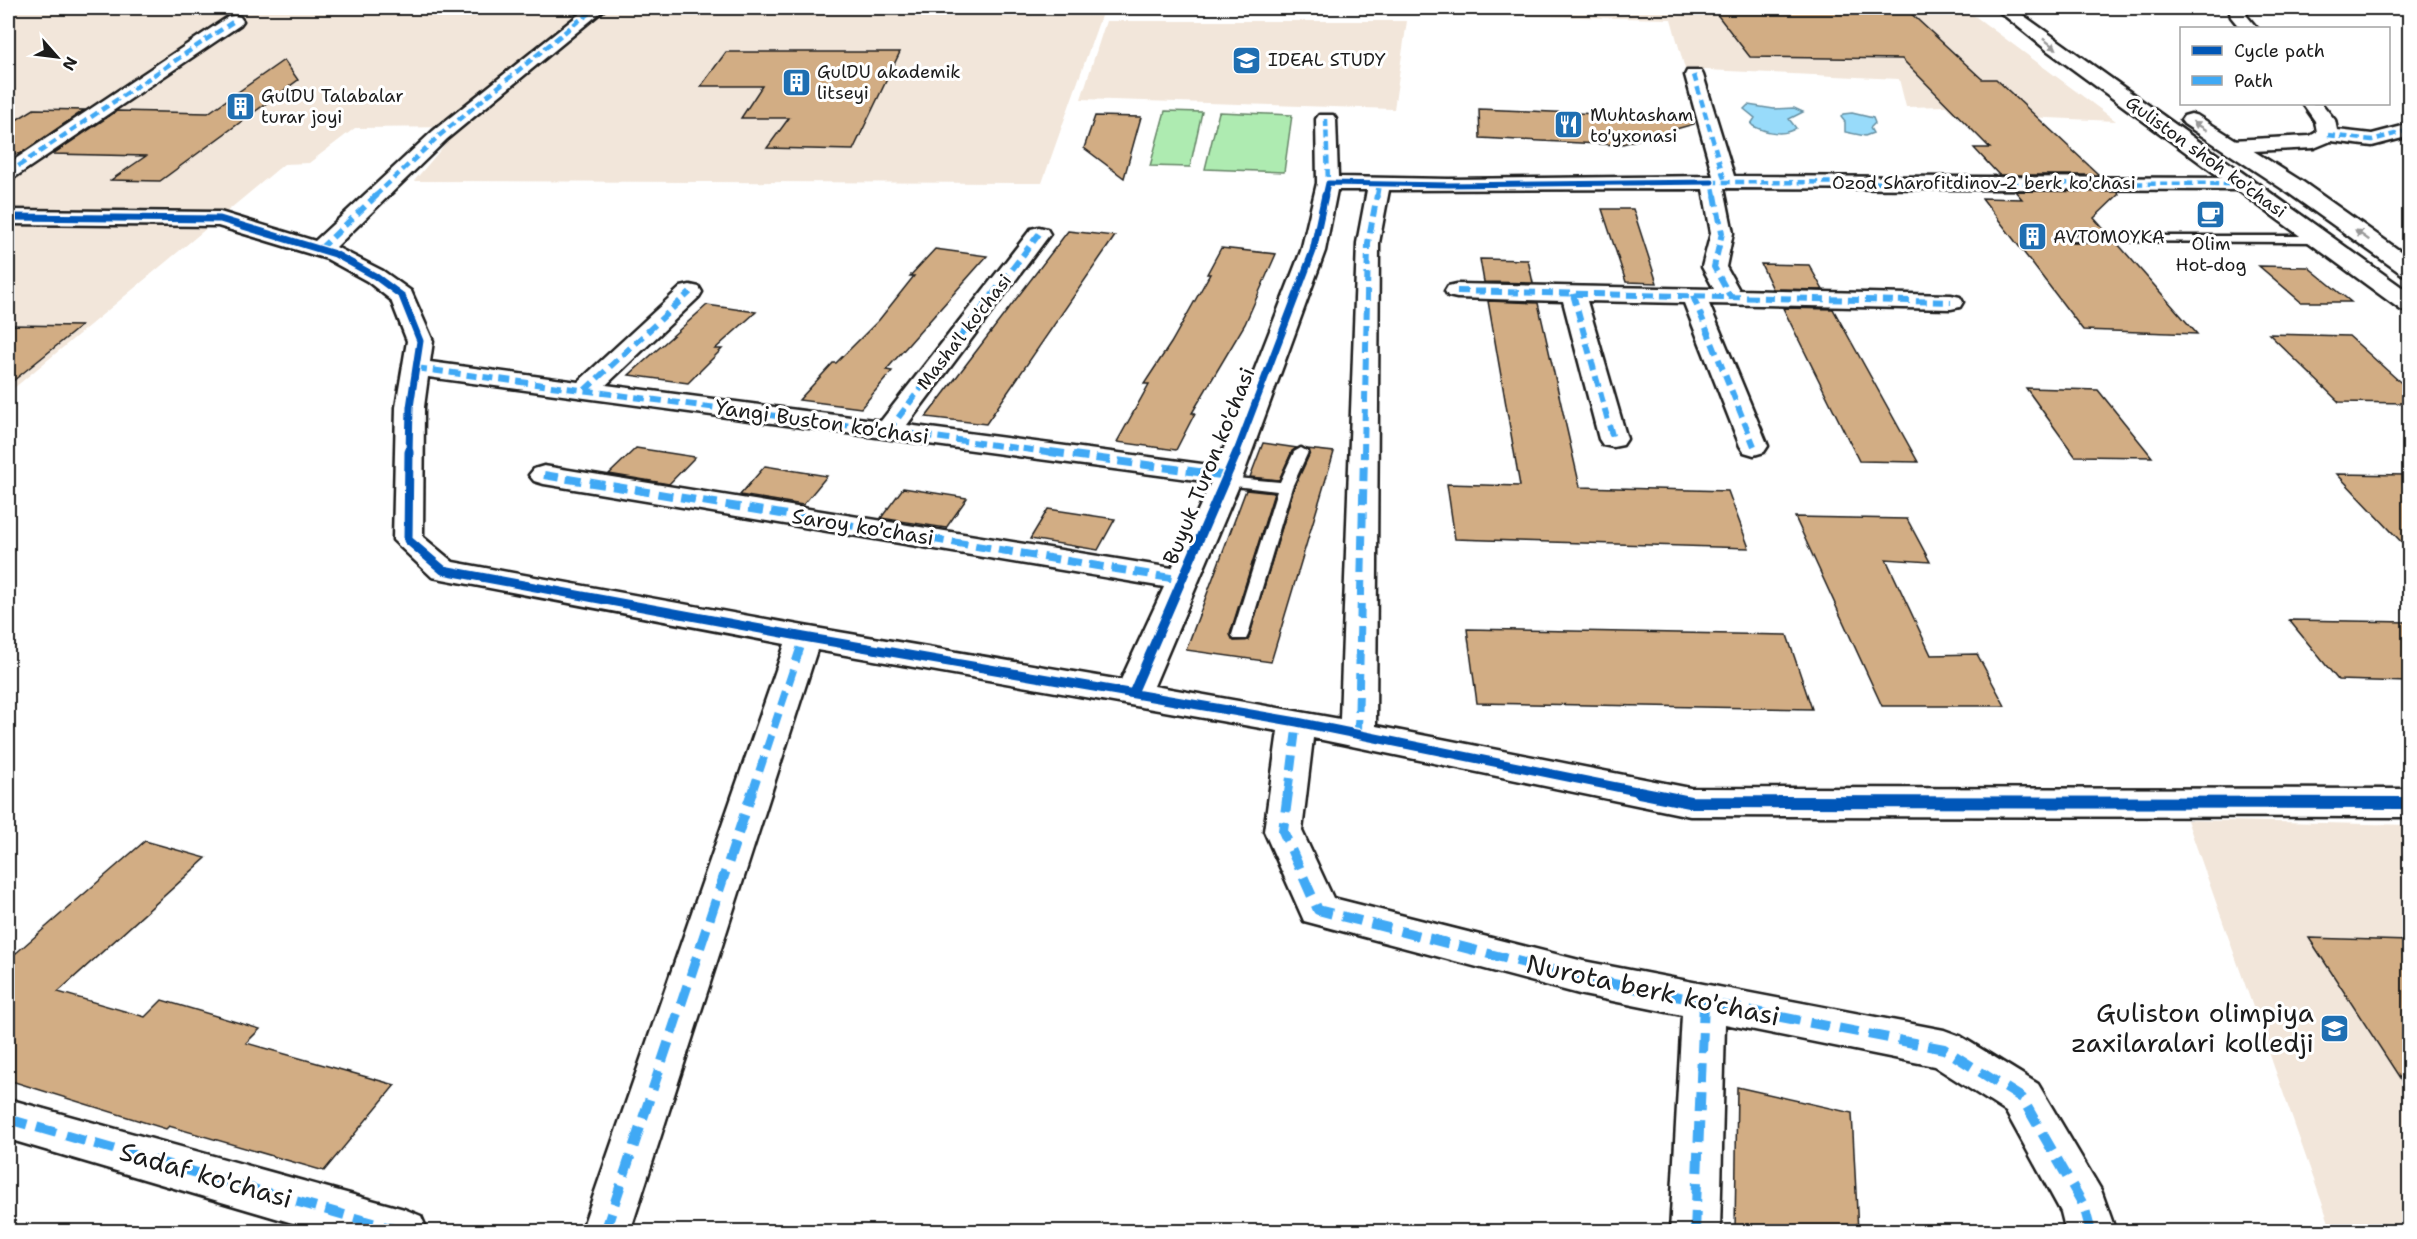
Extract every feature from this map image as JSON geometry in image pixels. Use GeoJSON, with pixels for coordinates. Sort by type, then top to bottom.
{"type":"FeatureCollection","features":[{"type":"Feature","properties":{"kind":"street"},"geometry":{"type":"LineString","coordinates":[[320,249],[440,135],[577,22],[598,8]]}},
{"type":"Feature","properties":{"kind":"street","name":"Guliston shoh ko'chasi"},"geometry":{"type":"LineString","coordinates":[[2003,8],[2409,305]]}},
{"type":"Feature","properties":{"kind":"street","name":"Guliston shoh ko'chasi"},"geometry":{"type":"LineString","coordinates":[[2029,8],[2146,93],[2295,187],[2409,270]]}},
{"type":"Feature","properties":{"kind":"street"},"geometry":{"type":"LineString","coordinates":[[2237,8],[2239,17],[2248,27]]}},
{"type":"Feature","properties":{"kind":"street"},"geometry":{"type":"LineString","coordinates":[[8,172],[234,21]]}},
{"type":"Feature","properties":{"kind":"street"},"geometry":{"type":"LineString","coordinates":[[1694,75],[1719,182],[1722,233],[1714,267],[1731,298]]}},
{"type":"Feature","properties":{"kind":"street"},"geometry":{"type":"LineString","coordinates":[[2313,105],[2325,120],[2328,135]]}},
{"type":"Feature","properties":{"kind":"street","name":"Buyuk Turon ko'chasi"},"geometry":{"type":"LineString","coordinates":[[1133,693],[1227,478],[1313,251],[1328,183],[1326,118]]}},
{"type":"Feature","properties":{"kind":"street"},"geometry":{"type":"LineString","coordinates":[[2232,146],[2314,142],[2328,135],[2372,140],[2409,130]]}},
{"type":"Feature","properties":{"kind":"street","name":"Ozod Sharofitdinov-2 berk ko'chasi"},"geometry":{"type":"LineString","coordinates":[[1328,183],[2244,184]]}},
{"type":"Feature","properties":{"kind":"street"},"geometry":{"type":"LineString","coordinates":[[1358,734],[1368,243],[1379,184]]}},
{"type":"Feature","properties":{"kind":"street"},"geometry":{"type":"LineString","coordinates":[[8,217],[220,219],[335,254],[375,276],[402,296],[420,341],[410,407],[408,540],[444,570],[804,637],[1297,722],[1690,802],[2409,803]]}},
{"type":"Feature","properties":{"kind":"street","name":"Masha'l ko'chasi"},"geometry":{"type":"LineString","coordinates":[[888,430],[1039,234]]}},
{"type":"Feature","properties":{"kind":"street"},"geometry":{"type":"LineString","coordinates":[[1457,291],[1950,302]]}},
{"type":"Feature","properties":{"kind":"street"},"geometry":{"type":"LineString","coordinates":[[585,390],[690,292]]}},
{"type":"Feature","properties":{"kind":"street"},"geometry":{"type":"LineString","coordinates":[[1574,294],[1613,439]]}},
{"type":"Feature","properties":{"kind":"street"},"geometry":{"type":"LineString","coordinates":[[1694,296],[1754,446]]}},
{"type":"Feature","properties":{"kind":"street","name":"Yangi Buston ko'chasi"},"geometry":{"type":"LineString","coordinates":[[416,368],[888,430],[1227,478]]}},
{"type":"Feature","properties":{"kind":"street","name":"Saroy ko'chasi"},"geometry":{"type":"LineString","coordinates":[[544,475],[1183,580]]}},
{"type":"Feature","properties":{"kind":"street"},"geometry":{"type":"LineString","coordinates":[[605,1232],[804,637]]}},
{"type":"Feature","properties":{"kind":"street","name":"Nurota berk ko'chasi"},"geometry":{"type":"LineString","coordinates":[[1297,722],[1283,831],[1318,910],[1583,978],[1944,1049],[2022,1098],[2084,1206],[2091,1232]]}},
{"type":"Feature","properties":{"kind":"street"},"geometry":{"type":"LineString","coordinates":[[1695,1232],[1704,1002]]}},
{"type":"Feature","properties":{"kind":"street","name":"Sadaf ko'chasi"},"geometry":{"type":"LineString","coordinates":[[8,1119],[404,1232]]}},
{"type":"Feature","properties":{"kind":"lane"},"geometry":{"type":"LineString","coordinates":[[2077,238],[2319,239]]}},
{"type":"Feature","properties":{"kind":"lane"},"geometry":{"type":"LineString","coordinates":[[1240,635],[1285,487],[1301,452]]}},
{"type":"Feature","properties":{"kind":"lane"},"geometry":{"type":"LineString","coordinates":[[1227,478],[1285,487]]}},
{"type":"Feature","properties":{"kind":"shaded area"},"geometry":{"type":"Polygon","coordinates":[[[8,8],[471,8],[1101,16],[1042,183],[414,181],[460,127],[355,128],[309,163],[284,164],[8,393],[8,8]]]}},
{"type":"Feature","properties":{"kind":"shaded area"},"geometry":{"type":"Polygon","coordinates":[[[1153,8],[1964,8],[2116,121],[1954,114],[1946,106],[1906,107],[1899,79],[1685,69],[1671,19],[1153,8]]]}},
{"type":"Feature","properties":{"kind":"shaded area","name":"IDEAL STUDY"},"geometry":{"type":"Polygon","coordinates":[[[1106,21],[1407,21],[1394,109],[1081,99],[1106,21]]]}},
{"type":"Feature","properties":{"kind":"shaded area","name":"Guliston olimpiya zaxilaralari kolledji"},"geometry":{"type":"Polygon","coordinates":[[[2187,820],[2409,825],[2409,1231],[2332,1231],[2187,820]]]}},
{"type":"Feature","properties":{"kind":"green space"},"geometry":{"type":"Polygon","coordinates":[[[1165,111],[1202,112],[1190,167],[1150,166],[1165,111]]]}},
{"type":"Feature","properties":{"kind":"green space"},"geometry":{"type":"Polygon","coordinates":[[[1219,112],[1292,115],[1284,172],[1205,169],[1219,112]]]}},
{"type":"Feature","properties":{"kind":"water"},"geometry":{"type":"Polygon","coordinates":[[[1748,105],[1774,109],[1794,108],[1803,112],[1789,119],[1796,128],[1791,131],[1774,133],[1751,124],[1755,118],[1744,109],[1748,105]]]}},
{"type":"Feature","properties":{"kind":"water"},"geometry":{"type":"Polygon","coordinates":[[[1852,113],[1873,118],[1875,123],[1870,128],[1873,133],[1865,136],[1845,132],[1845,122],[1841,117],[1843,114],[1852,113]]]}},
{"type":"Feature","properties":{"kind":"building"},"geometry":{"type":"Polygon","coordinates":[[[1712,8],[1905,8],[1982,79],[1996,79],[2099,175],[1999,175],[1974,148],[1990,148],[1902,59],[1750,57],[1712,8]]]}},
{"type":"Feature","properties":{"kind":"building"},"geometry":{"type":"Polygon","coordinates":[[[726,52],[900,52],[853,150],[767,148],[789,118],[741,118],[762,86],[701,86],[726,52]]]}},
{"type":"Feature","properties":{"kind":"building"},"geometry":{"type":"Polygon","coordinates":[[[284,60],[298,80],[160,181],[111,180],[146,156],[53,154],[117,111],[208,113],[284,60]]]}},
{"type":"Feature","properties":{"kind":"building"},"geometry":{"type":"Polygon","coordinates":[[[34,109],[84,110],[20,154],[8,153],[8,125],[34,109]]]}},
{"type":"Feature","properties":{"kind":"building"},"geometry":{"type":"Polygon","coordinates":[[[1479,109],[1693,118],[1694,124],[1619,145],[1480,138],[1479,109]]]}},
{"type":"Feature","properties":{"kind":"building"},"geometry":{"type":"Polygon","coordinates":[[[1095,116],[1141,117],[1124,178],[1084,148],[1095,116]]]}},
{"type":"Feature","properties":{"kind":"building"},"geometry":{"type":"Polygon","coordinates":[[[2015,191],[2117,192],[2119,194],[2094,218],[2108,234],[2076,234],[2071,236],[2071,243],[2117,243],[2197,334],[2083,330],[1982,198],[2022,199],[2015,191]]]}},
{"type":"Feature","properties":{"kind":"building"},"geometry":{"type":"Polygon","coordinates":[[[1602,209],[1633,209],[1657,283],[1626,282],[1602,209]]]}},
{"type":"Feature","properties":{"kind":"building"},"geometry":{"type":"Polygon","coordinates":[[[1068,231],[1115,236],[986,424],[926,417],[1068,231]]]}},
{"type":"Feature","properties":{"kind":"building"},"geometry":{"type":"Polygon","coordinates":[[[1221,248],[1276,254],[1245,324],[1192,413],[1195,413],[1176,450],[1117,442],[1149,384],[1144,384],[1171,343],[1210,274],[1207,274],[1221,248]]]}},
{"type":"Feature","properties":{"kind":"building"},"geometry":{"type":"Polygon","coordinates":[[[935,249],[987,256],[886,370],[892,371],[861,408],[799,400],[833,363],[836,363],[879,320],[914,276],[910,276],[935,249]]]}},
{"type":"Feature","properties":{"kind":"building"},"geometry":{"type":"Polygon","coordinates":[[[1480,259],[1528,260],[1533,283],[1484,282],[1480,259]]]}},
{"type":"Feature","properties":{"kind":"building"},"geometry":{"type":"Polygon","coordinates":[[[1761,264],[1809,265],[1823,290],[1773,289],[1761,264]]]}},
{"type":"Feature","properties":{"kind":"building"},"geometry":{"type":"Polygon","coordinates":[[[2259,266],[2308,267],[2351,302],[2301,302],[2259,266]]]}},
{"type":"Feature","properties":{"kind":"building"},"geometry":{"type":"Polygon","coordinates":[[[1488,301],[1538,303],[1580,487],[1728,491],[1749,548],[1455,539],[1447,484],[1520,486],[1488,301]]]}},
{"type":"Feature","properties":{"kind":"building"},"geometry":{"type":"Polygon","coordinates":[[[707,305],[756,312],[715,349],[722,349],[688,383],[629,375],[707,305]]]}},
{"type":"Feature","properties":{"kind":"building"},"geometry":{"type":"Polygon","coordinates":[[[1783,308],[1833,309],[1918,462],[1859,461],[1783,308]]]}},
{"type":"Feature","properties":{"kind":"building"},"geometry":{"type":"Polygon","coordinates":[[[8,325],[81,326],[8,385],[8,325]]]}},
{"type":"Feature","properties":{"kind":"building"},"geometry":{"type":"Polygon","coordinates":[[[2269,334],[2349,336],[2409,390],[2409,403],[2339,402],[2269,334]]]}},
{"type":"Feature","properties":{"kind":"building"},"geometry":{"type":"Polygon","coordinates":[[[2026,388],[2098,390],[2152,457],[2075,456],[2026,388]]]}},
{"type":"Feature","properties":{"kind":"building"},"geometry":{"type":"Polygon","coordinates":[[[1263,443],[1297,448],[1292,451],[1279,480],[1250,477],[1263,443]]]}},
{"type":"Feature","properties":{"kind":"building"},"geometry":{"type":"Polygon","coordinates":[[[636,448],[695,457],[669,484],[609,474],[636,448]]]}},
{"type":"Feature","properties":{"kind":"building"},"geometry":{"type":"Polygon","coordinates":[[[1307,449],[1334,452],[1271,662],[1186,650],[1246,490],[1274,493],[1230,634],[1234,641],[1248,640],[1294,488],[1310,453],[1307,449]]]}},
{"type":"Feature","properties":{"kind":"building"},"geometry":{"type":"Polygon","coordinates":[[[765,466],[827,476],[803,505],[740,495],[765,466]]]}},
{"type":"Feature","properties":{"kind":"building"},"geometry":{"type":"Polygon","coordinates":[[[2337,474],[2409,475],[2409,550],[2337,474]]]}},
{"type":"Feature","properties":{"kind":"building"},"geometry":{"type":"Polygon","coordinates":[[[903,488],[967,498],[946,528],[881,518],[903,488]]]}},
{"type":"Feature","properties":{"kind":"building"},"geometry":{"type":"Polygon","coordinates":[[[1048,509],[1115,519],[1098,550],[1030,539],[1048,509]]]}},
{"type":"Feature","properties":{"kind":"building"},"geometry":{"type":"Polygon","coordinates":[[[1795,517],[1907,519],[1930,562],[1886,559],[1931,655],[1977,654],[2005,706],[1882,706],[1795,517]]]}},
{"type":"Feature","properties":{"kind":"building"},"geometry":{"type":"Polygon","coordinates":[[[2289,620],[2409,622],[2409,682],[2338,680],[2289,620]]]}},
{"type":"Feature","properties":{"kind":"building"},"geometry":{"type":"Polygon","coordinates":[[[1467,629],[1787,635],[1812,709],[1477,703],[1467,629]]]}},
{"type":"Feature","properties":{"kind":"building"},"geometry":{"type":"Polygon","coordinates":[[[145,841],[206,858],[58,992],[145,1017],[162,1000],[260,1029],[246,1043],[395,1085],[324,1171],[169,1126],[166,1129],[8,1080],[8,960],[145,841]]]}},
{"type":"Feature","properties":{"kind":"building"},"geometry":{"type":"Polygon","coordinates":[[[2309,938],[2409,941],[2409,1092],[2309,938]]]}},
{"type":"Feature","properties":{"kind":"building"},"geometry":{"type":"Polygon","coordinates":[[[1737,1087],[1852,1113],[1858,1232],[1735,1232],[1737,1087]]]}},
{"type":"Feature","properties":{"kind":"marked path"},"geometry":{"type":"LineString","coordinates":[[320,249],[440,135],[577,22],[598,8]]}},
{"type":"Feature","properties":{"kind":"marked path"},"geometry":{"type":"LineString","coordinates":[[8,173],[234,21]]}},
{"type":"Feature","properties":{"kind":"marked path"},"geometry":{"type":"LineString","coordinates":[[1694,75],[1725,182]]}},
{"type":"Feature","properties":{"kind":"marked path"},"geometry":{"type":"LineString","coordinates":[[1326,119],[1328,183]]}},
{"type":"Feature","properties":{"kind":"marked path"},"geometry":{"type":"LineString","coordinates":[[2328,135],[2372,140],[2410,130]]}},
{"type":"Feature","properties":{"kind":"marked path"},"geometry":{"type":"LineString","coordinates":[[1731,298],[1714,267],[1722,233],[1712,182],[2244,184]]}},
{"type":"Feature","properties":{"kind":"marked path"},"geometry":{"type":"LineString","coordinates":[[1358,734],[1368,243],[1379,184]]}},
{"type":"Feature","properties":{"kind":"marked path"},"geometry":{"type":"LineString","coordinates":[[888,431],[1039,234]]}},
{"type":"Feature","properties":{"kind":"marked path"},"geometry":{"type":"LineString","coordinates":[[1457,291],[1951,302]]}},
{"type":"Feature","properties":{"kind":"marked path"},"geometry":{"type":"LineString","coordinates":[[585,390],[690,292]]}},
{"type":"Feature","properties":{"kind":"marked path"},"geometry":{"type":"LineString","coordinates":[[1573,294],[1613,439]]}},
{"type":"Feature","properties":{"kind":"marked path"},"geometry":{"type":"LineString","coordinates":[[1693,296],[1754,446]]}},
{"type":"Feature","properties":{"kind":"marked path"},"geometry":{"type":"LineString","coordinates":[[416,368],[1228,476]]}},
{"type":"Feature","properties":{"kind":"marked path"},"geometry":{"type":"LineString","coordinates":[[544,475],[1183,580]]}},
{"type":"Feature","properties":{"kind":"marked path"},"geometry":{"type":"LineString","coordinates":[[605,1232],[804,637]]}},
{"type":"Feature","properties":{"kind":"marked path"},"geometry":{"type":"LineString","coordinates":[[1297,722],[1283,831],[1318,910],[1583,978],[1944,1049],[2022,1098],[2084,1206],[2091,1232]]}},
{"type":"Feature","properties":{"kind":"marked path"},"geometry":{"type":"LineString","coordinates":[[1695,1232],[1704,1002]]}},
{"type":"Feature","properties":{"kind":"marked path"},"geometry":{"type":"LineString","coordinates":[[8,1119],[404,1232]]}},
{"type":"Feature","properties":{"kind":"cycle path"},"geometry":{"type":"LineString","coordinates":[[1133,693],[1228,476],[1313,251],[1328,183],[1449,185],[1712,182]]}},
{"type":"Feature","properties":{"kind":"cycle path"},"geometry":{"type":"LineString","coordinates":[[8,217],[220,219],[335,254],[375,276],[402,296],[420,341],[410,407],[408,540],[443,570],[804,637],[1297,722],[1690,802],[2410,803]]}},
{"type":"Feature","properties":{"kind":"place","name":"IDEAL STUDY"},"geometry":{"type":"Point","coordinates":[1247,60]}},
{"type":"Feature","properties":{"kind":"place","name":"GulDU akademik litseyi"},"geometry":{"type":"Point","coordinates":[796,82]}},
{"type":"Feature","properties":{"kind":"place","name":"GulDU Talabalar turar joyi"},"geometry":{"type":"Point","coordinates":[240,106]}},
{"type":"Feature","properties":{"kind":"place","name":"Muhtasham to'yxonasi"},"geometry":{"type":"Point","coordinates":[1569,125]}},
{"type":"Feature","properties":{"kind":"place","name":"Olim Hot-dog"},"geometry":{"type":"Point","coordinates":[2211,215]}},
{"type":"Feature","properties":{"kind":"place","name":"AVTOMOYKA"},"geometry":{"type":"Point","coordinates":[2032,237]}},
{"type":"Feature","properties":{"kind":"place","name":"Guliston olimpiya zaxilaralari kolledji"},"geometry":{"type":"Point","coordinates":[2335,1028]}}]}
